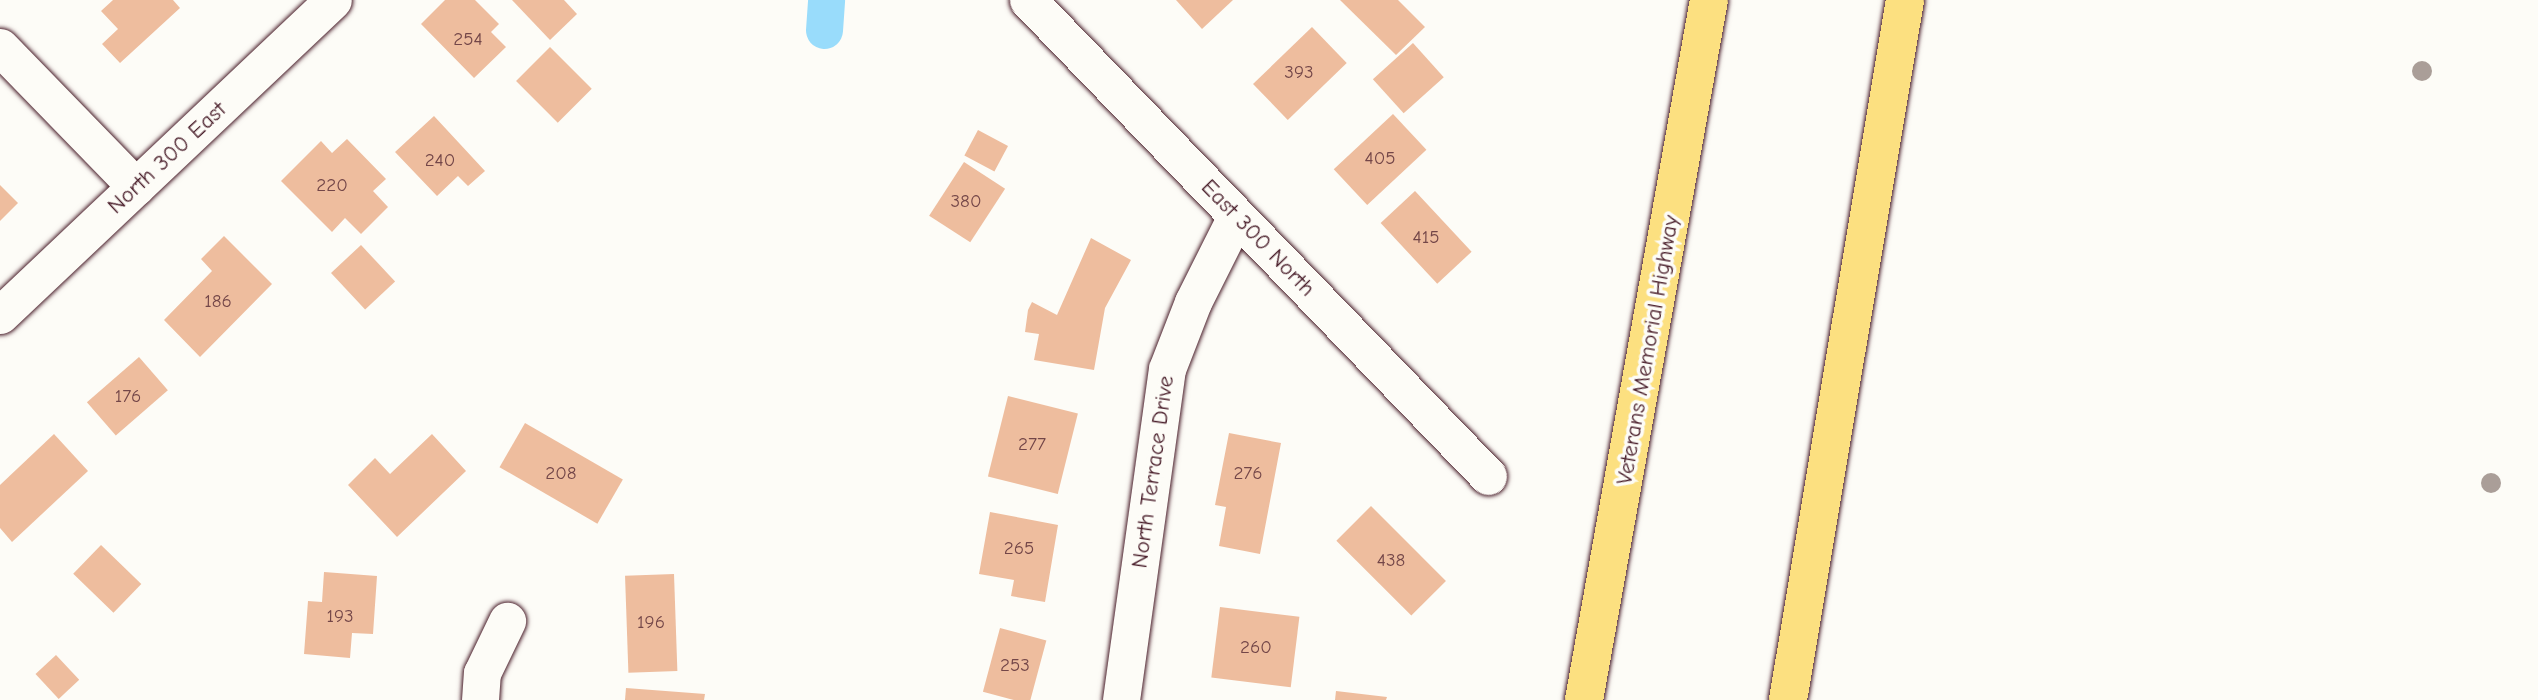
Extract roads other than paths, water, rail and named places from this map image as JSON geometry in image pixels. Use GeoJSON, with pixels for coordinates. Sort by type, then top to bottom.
{"type":"FeatureCollection","features":[{"type":"Feature","properties":{"kind":"highway","name":"Veterans Memorial Highway"},"geometry":{"type":"LineString","coordinates":[[1584,700],[1709,0]]}},
{"type":"Feature","properties":{"kind":"highway"},"geometry":{"type":"LineString","coordinates":[[1788,700],[1905,0]]}},
{"type":"Feature","properties":{"kind":"street","name":"North 300 East"},"geometry":{"type":"LineString","coordinates":[[0,315],[333,0]]}},
{"type":"Feature","properties":{"kind":"street","name":"East 300 North"},"geometry":{"type":"LineString","coordinates":[[1028,0],[1488,476]]}},
{"type":"Feature","properties":{"kind":"street"},"geometry":{"type":"LineString","coordinates":[[0,47],[136,187]]}},
{"type":"Feature","properties":{"kind":"street","name":"North Terrace Drive"},"geometry":{"type":"LineString","coordinates":[[1121,700],[1167,369],[1193,302],[1236,216]]}},
{"type":"Feature","properties":{"kind":"street"},"geometry":{"type":"LineString","coordinates":[[480,700],[482,673],[507,621]]}},
{"type":"Feature","properties":{"kind":"waterway"},"geometry":{"type":"LineString","coordinates":[[824,30],[826,0]]}}]}
